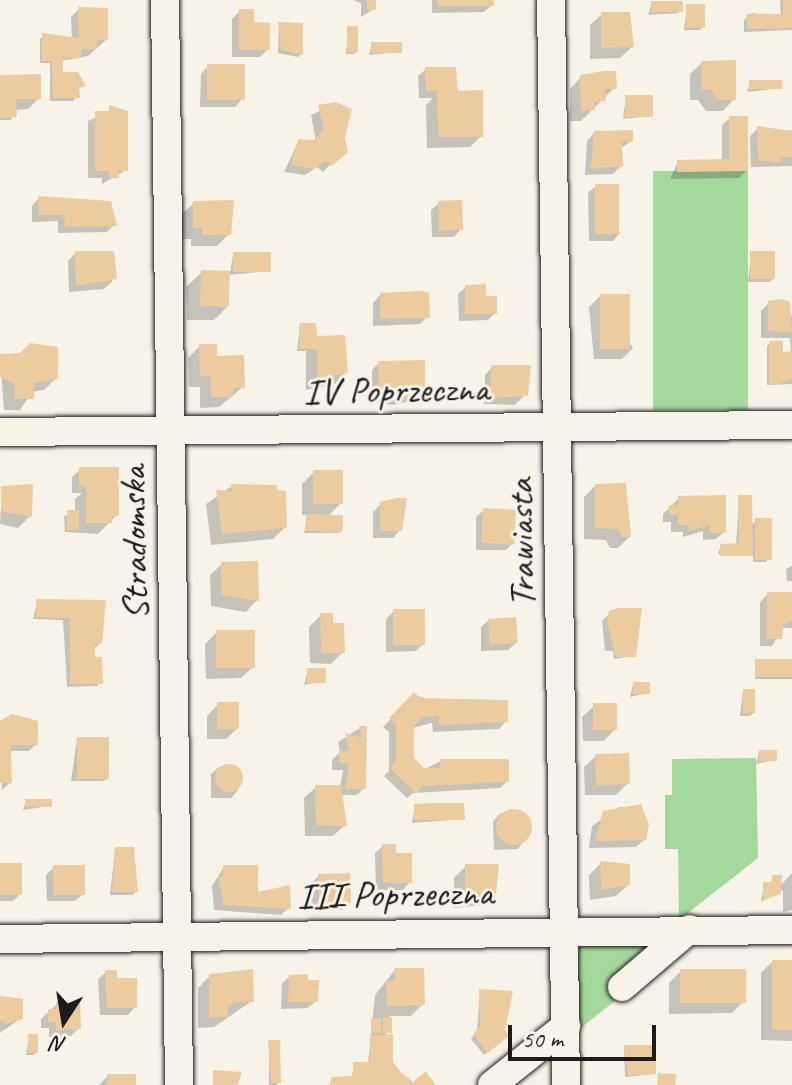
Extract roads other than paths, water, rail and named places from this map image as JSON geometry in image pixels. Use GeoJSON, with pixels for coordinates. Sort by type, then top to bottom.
{"type":"FeatureCollection","features":[{"type":"Feature","properties":{"kind":"street","name":"Stradomska"},"geometry":{"type":"LineString","coordinates":[[165,0],[179,1085]]}},
{"type":"Feature","properties":{"kind":"street","name":"Trawiasta"},"geometry":{"type":"LineString","coordinates":[[551,0],[566,1085]]}},
{"type":"Feature","properties":{"kind":"street","name":"IV Poprzeczna"},"geometry":{"type":"LineString","coordinates":[[0,432],[792,425]]}},
{"type":"Feature","properties":{"kind":"street"},"geometry":{"type":"LineString","coordinates":[[622,987],[690,929]]}},
{"type":"Feature","properties":{"kind":"street","name":"III Poprzeczna"},"geometry":{"type":"LineString","coordinates":[[0,939],[565,930],[792,930]]}},
{"type":"Feature","properties":{"kind":"street"},"geometry":{"type":"LineString","coordinates":[[492,1085],[566,1026]]}}]}
